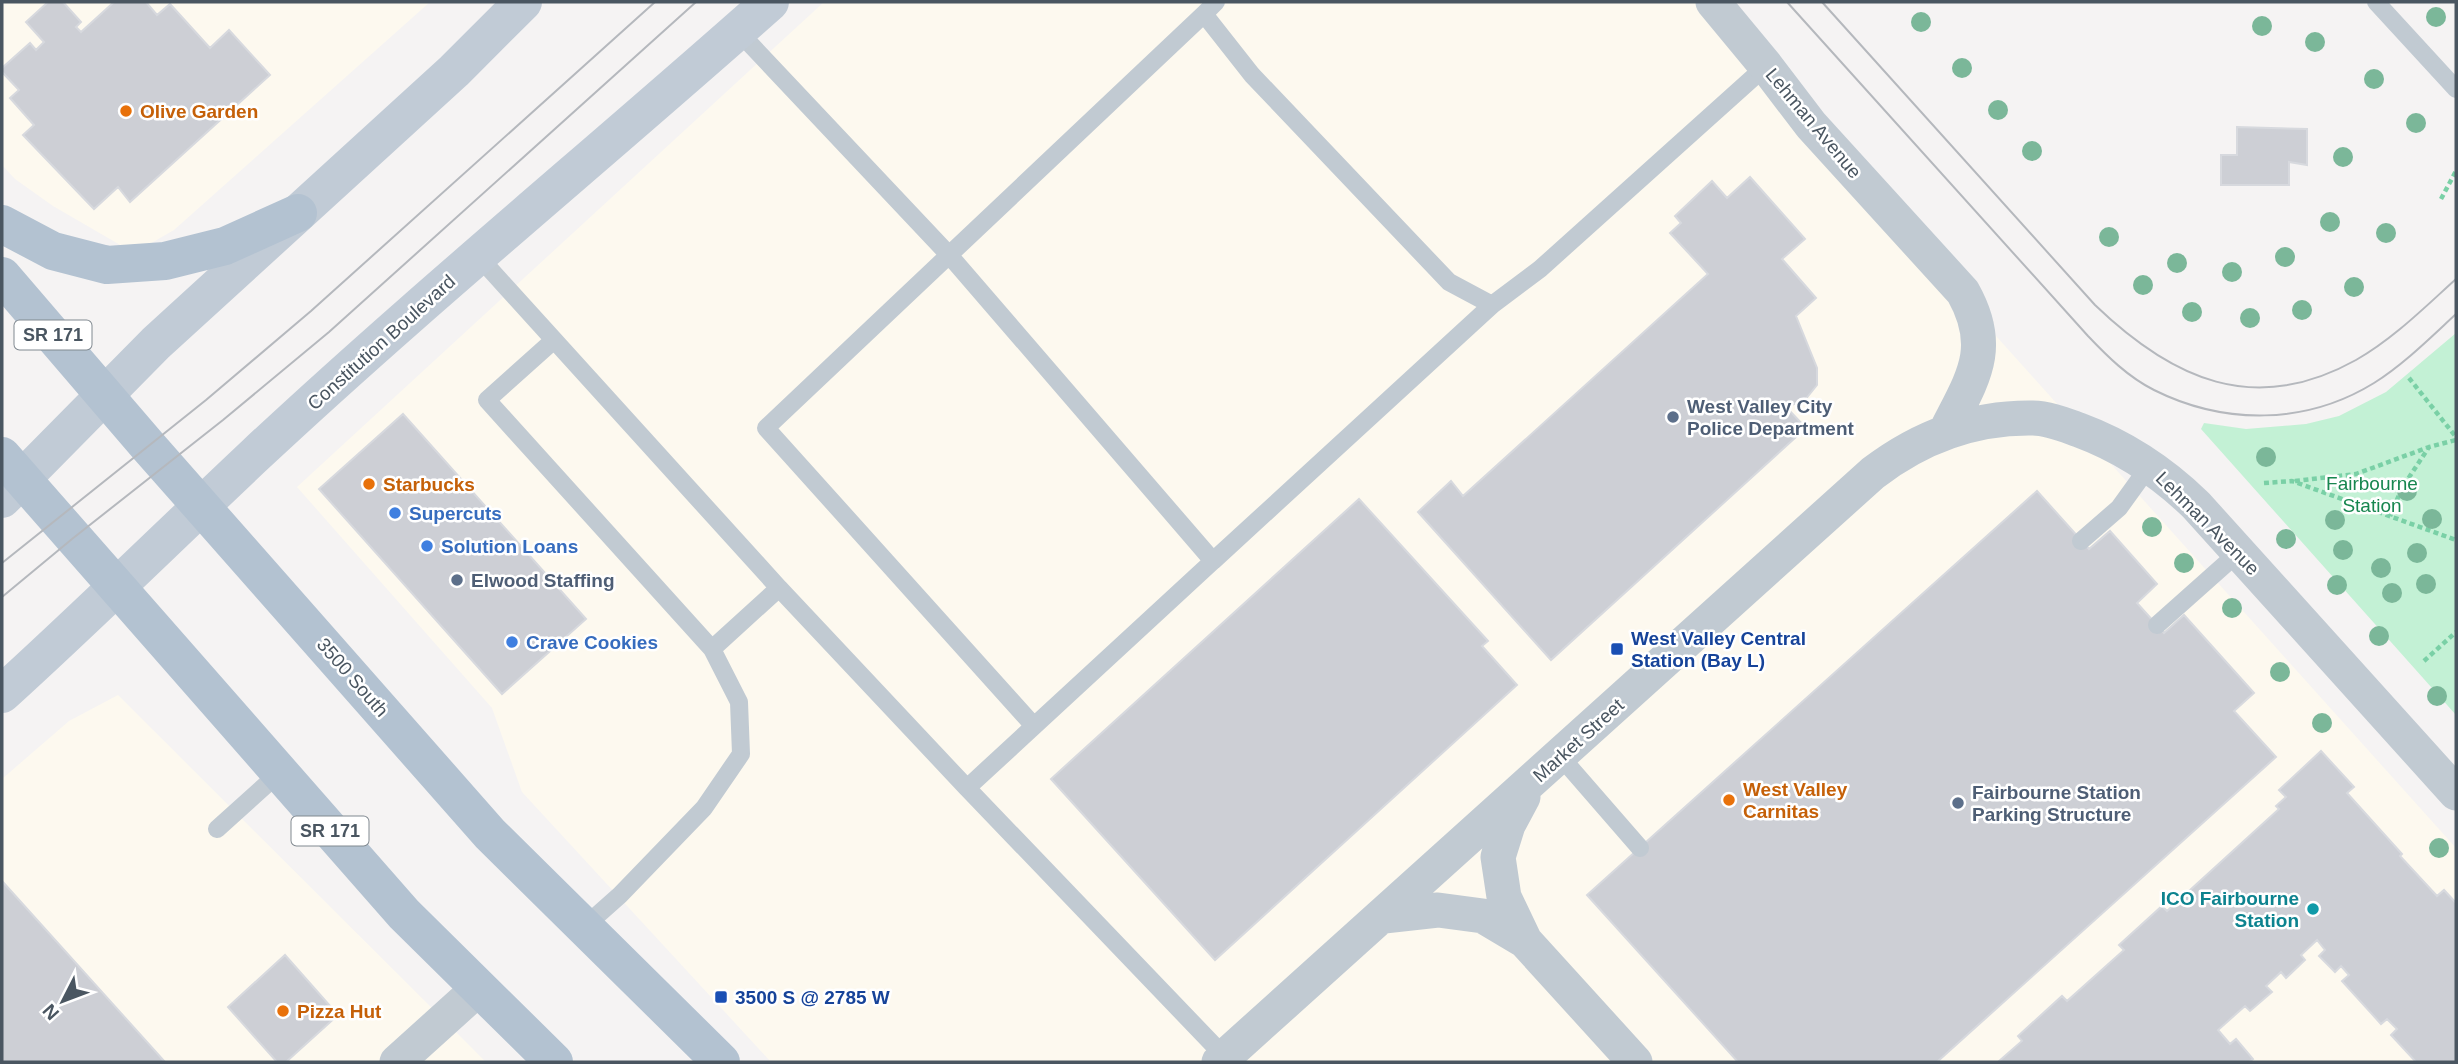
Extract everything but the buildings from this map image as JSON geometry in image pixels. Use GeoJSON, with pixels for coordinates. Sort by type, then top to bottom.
{"type":"FeatureCollection","features":[{"type":"Feature","properties":{"kind":"main road"},"geometry":{"type":"LineString","coordinates":[[8,478],[454,71],[523,2]]}},
{"type":"Feature","properties":{"kind":"main road","name":"Constitution Boulevard"},"geometry":{"type":"LineString","coordinates":[[2,694],[117,588],[254,455],[770,2]]}},
{"type":"Feature","properties":{"kind":"main road"},"geometry":{"type":"LineString","coordinates":[[2,224],[52,251],[107,265],[165,261],[225,246],[298,213]]}},
{"type":"Feature","properties":{"kind":"main road","name":"3500 South"},"geometry":{"type":"LineString","coordinates":[[2,276],[489,834],[721,1062]]}},
{"type":"Feature","properties":{"kind":"main road","name":"SR 171"},"geometry":{"type":"LineString","coordinates":[[8,478],[117,588],[404,914],[554,1062]]}},
{"type":"Feature","properties":{"kind":"street","name":"Lehman Avenue"},"geometry":{"type":"LineString","coordinates":[[1713,2],[1811,125],[1963,292],[1972,309],[1979,355],[1975,374],[1946,430]]}},
{"type":"Feature","properties":{"kind":"street","name":"Lehman Avenue"},"geometry":{"type":"LineString","coordinates":[[1946,430],[1975,423],[2035,418],[2067,425],[2096,436],[2150,465],[2182,491],[2239,552],[2456,793]]}},
{"type":"Feature","properties":{"kind":"street","name":"Market Street"},"geometry":{"type":"LineString","coordinates":[[1222,1060],[1873,473],[1909,447],[1946,430]]}},
{"type":"Feature","properties":{"kind":"street"},"geometry":{"type":"LineString","coordinates":[[1530,785],[1508,825],[1499,857],[1504,897],[1525,941],[1635,1062]]}},
{"type":"Feature","properties":{"kind":"street"},"geometry":{"type":"LineString","coordinates":[[1384,916],[1438,910],[1483,916],[1525,941]]}},
{"type":"Feature","properties":{"kind":"street"},"geometry":{"type":"LineString","coordinates":[[402,1061],[479,988]]}},
{"type":"Feature","properties":{"kind":"lane"},"geometry":{"type":"LineString","coordinates":[[2376,2],[2453,78]]}},
{"type":"Feature","properties":{"kind":"lane"},"geometry":{"type":"LineString","coordinates":[[1034,726],[766,428],[1210,8],[1252,75],[1448,282],[1492,305]]}},
{"type":"Feature","properties":{"kind":"lane"},"geometry":{"type":"LineString","coordinates":[[737,30],[950,256],[1213,561]]}},
{"type":"Feature","properties":{"kind":"lane"},"geometry":{"type":"LineString","coordinates":[[967,788],[1492,305],[1540,269],[1766,66]]}},
{"type":"Feature","properties":{"kind":"lane"},"geometry":{"type":"LineString","coordinates":[[478,256],[779,588],[1222,1060]]}},
{"type":"Feature","properties":{"kind":"lane"},"geometry":{"type":"LineString","coordinates":[[554,340],[487,400],[712,649],[739,702],[741,754],[704,808],[620,895],[584,927]]}},
{"type":"Feature","properties":{"kind":"lane"},"geometry":{"type":"LineString","coordinates":[[2081,541],[2119,508],[2150,465]]}},
{"type":"Feature","properties":{"kind":"lane"},"geometry":{"type":"LineString","coordinates":[[2157,625],[2239,552]]}},
{"type":"Feature","properties":{"kind":"lane"},"geometry":{"type":"LineString","coordinates":[[712,649],[779,588]]}},
{"type":"Feature","properties":{"kind":"lane"},"geometry":{"type":"LineString","coordinates":[[1560,756],[1640,848]]}},
{"type":"Feature","properties":{"kind":"lane"},"geometry":{"type":"LineString","coordinates":[[217,829],[279,773]]}},
{"type":"Feature","properties":{"kind":"path"},"geometry":{"type":"LineString","coordinates":[[2441,199],[2456,171]]}},
{"type":"Feature","properties":{"kind":"path"},"geometry":{"type":"LineString","coordinates":[[2264,483],[2356,474],[2456,439],[2409,378]]}},
{"type":"Feature","properties":{"kind":"path"},"geometry":{"type":"LineString","coordinates":[[2390,516],[2402,488],[2429,447]]}},
{"type":"Feature","properties":{"kind":"path"},"geometry":{"type":"LineString","coordinates":[[2292,481],[2456,540]]}},
{"type":"Feature","properties":{"kind":"path"},"geometry":{"type":"LineString","coordinates":[[2424,661],[2456,632]]}},
{"type":"Feature","properties":{"kind":"shaded area"},"geometry":{"type":"Polygon","coordinates":[[[2,2],[430,2],[174,230],[134,253],[53,206],[15,179],[2,165],[2,2]]]}},
{"type":"Feature","properties":{"kind":"shaded area"},"geometry":{"type":"Polygon","coordinates":[[[824,2],[1696,2],[2456,848],[2456,1062],[771,1062],[522,792],[492,708],[297,487],[824,2]]]}},
{"type":"Feature","properties":{"kind":"shaded area"},"geometry":{"type":"Polygon","coordinates":[[[118,695],[486,1062],[2,1062],[2,779],[69,721],[118,695]]]}},
{"type":"Feature","properties":{"kind":"green space","name":"Fairbourne Station"},"geometry":{"type":"Polygon","coordinates":[[[2456,333],[2456,715],[2201,429],[2204,423],[2246,429],[2306,424],[2339,416],[2386,392],[2456,333]]]}},
{"type":"Feature","properties":{"kind":"tram line"},"geometry":{"type":"LineString","coordinates":[[2,563],[206,400],[311,311],[655,2]]}},
{"type":"Feature","properties":{"kind":"tram line"},"geometry":{"type":"LineString","coordinates":[[2,597],[329,332],[696,2]]}},
{"type":"Feature","properties":{"kind":"tram line"},"geometry":{"type":"LineString","coordinates":[[1787,2],[2088,336],[2127,372],[2154,390],[2208,410],[2236,414],[2293,413],[2321,407],[2348,397],[2385,376],[2456,314]]}},
{"type":"Feature","properties":{"kind":"tram line"},"geometry":{"type":"LineString","coordinates":[[1822,2],[2095,305],[2154,353],[2185,370],[2216,382],[2249,387],[2283,386],[2319,377],[2356,360],[2383,342],[2456,279]]}},
{"type":"Feature","properties":{"kind":"place","name":"Olive Garden"},"geometry":{"type":"Point","coordinates":[126,111]}},
{"type":"Feature","properties":{"kind":"place","name":"West Valley City Police Department"},"geometry":{"type":"Point","coordinates":[1673,417]}},
{"type":"Feature","properties":{"kind":"place","name":"Starbucks"},"geometry":{"type":"Point","coordinates":[369,484]}},
{"type":"Feature","properties":{"kind":"place","name":"Supercuts"},"geometry":{"type":"Point","coordinates":[395,513]}},
{"type":"Feature","properties":{"kind":"place","name":"Solution Loans"},"geometry":{"type":"Point","coordinates":[427,546]}},
{"type":"Feature","properties":{"kind":"place","name":"Elwood Staffing"},"geometry":{"type":"Point","coordinates":[457,580]}},
{"type":"Feature","properties":{"kind":"place","name":"Crave Cookies"},"geometry":{"type":"Point","coordinates":[512,642]}},
{"type":"Feature","properties":{"kind":"place","name":"West Valley Central Station (Bay L)"},"geometry":{"type":"Point","coordinates":[1617,649]}},
{"type":"Feature","properties":{"kind":"place","name":"West Valley Carnitas"},"geometry":{"type":"Point","coordinates":[1729,800]}},
{"type":"Feature","properties":{"kind":"place","name":"Fairbourne Station Parking Structure"},"geometry":{"type":"Point","coordinates":[1958,803]}},
{"type":"Feature","properties":{"kind":"place","name":"ICO Fairbourne Station"},"geometry":{"type":"Point","coordinates":[2313,909]}},
{"type":"Feature","properties":{"kind":"place","name":"3500 S @ 2785 W"},"geometry":{"type":"Point","coordinates":[721,997]}},
{"type":"Feature","properties":{"kind":"place","name":"Pizza Hut"},"geometry":{"type":"Point","coordinates":[283,1011]}}]}
